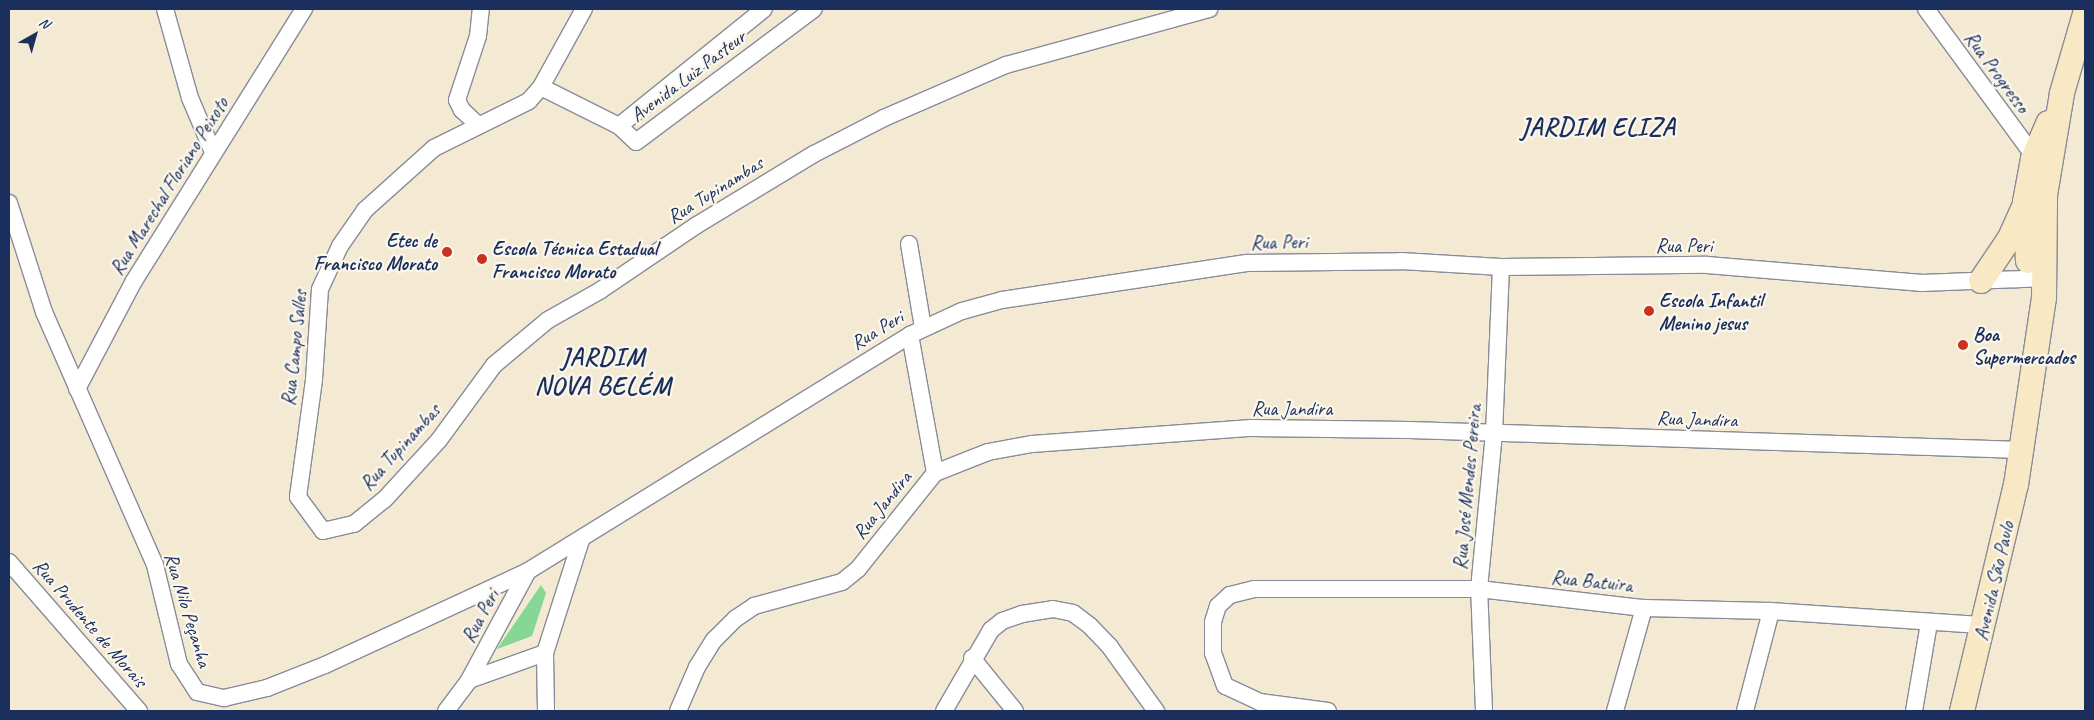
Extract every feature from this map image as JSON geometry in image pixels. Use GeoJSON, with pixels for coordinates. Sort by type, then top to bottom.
{"type":"FeatureCollection","features":[{"type":"Feature","properties":{"kind":"main road"},"geometry":{"type":"LineString","coordinates":[[1981,281],[2010,238],[2041,166],[2085,14]]}},
{"type":"Feature","properties":{"kind":"main road"},"geometry":{"type":"LineString","coordinates":[[2037,278],[2043,226],[2041,166]]}},
{"type":"Feature","properties":{"kind":"main road"},"geometry":{"type":"LineString","coordinates":[[2025,202],[2037,278]]}},
{"type":"Feature","properties":{"kind":"main road","name":"Avenida São Paulo"},"geometry":{"type":"LineString","coordinates":[[1962,711],[1984,625],[2022,450],[2038,330],[2037,278]]}},
{"type":"Feature","properties":{"kind":"street"},"geometry":{"type":"LineString","coordinates":[[165,9],[190,98],[213,152]]}},
{"type":"Feature","properties":{"kind":"street","name":"Rua Marechal Floriano Peixoto"},"geometry":{"type":"LineString","coordinates":[[77,389],[134,281],[304,9]]}},
{"type":"Feature","properties":{"kind":"street"},"geometry":{"type":"LineString","coordinates":[[477,124],[462,110],[457,100],[478,36],[482,9]]}},
{"type":"Feature","properties":{"kind":"street","name":"Rua Campo Salles"},"geometry":{"type":"LineString","coordinates":[[323,531],[298,497],[314,380],[320,289],[340,246],[366,210],[434,148],[477,124],[517,110],[540,87],[584,9]]}},
{"type":"Feature","properties":{"kind":"street","name":"Avenida Luiz Pasteur"},"geometry":{"type":"LineString","coordinates":[[764,9],[619,126],[636,142],[814,9]]}},
{"type":"Feature","properties":{"kind":"street","name":"Rua Tupinambas"},"geometry":{"type":"LineString","coordinates":[[323,531],[354,524],[384,500],[438,440],[494,365],[548,320],[601,290],[697,225],[814,154],[884,118],[1006,65],[1210,9]]}},
{"type":"Feature","properties":{"kind":"street","name":"Rua Progresso"},"geometry":{"type":"LineString","coordinates":[[1926,9],[2041,166]]}},
{"type":"Feature","properties":{"kind":"street"},"geometry":{"type":"LineString","coordinates":[[540,87],[619,126]]}},
{"type":"Feature","properties":{"kind":"street","name":"Rua Nilo Peçanha"},"geometry":{"type":"LineString","coordinates":[[9,203],[44,312],[155,565],[179,664],[197,692],[224,698],[267,688],[325,665],[528,571],[581,540]]}},
{"type":"Feature","properties":{"kind":"street"},"geometry":{"type":"LineString","coordinates":[[909,244],[916,331],[935,473]]}},
{"type":"Feature","properties":{"kind":"street","name":"Rua Peri"},"geometry":{"type":"LineString","coordinates":[[581,540],[707,457],[916,331],[962,311],[1002,300],[1248,263],[1401,261],[1501,267],[1707,265],[1922,283],[2037,278]]}},
{"type":"Feature","properties":{"kind":"street","name":"Rua José Mendes Pereira"},"geometry":{"type":"LineString","coordinates":[[1484,711],[1479,590],[1494,434],[1501,267]]}},
{"type":"Feature","properties":{"kind":"street","name":"Rua Jandira"},"geometry":{"type":"LineString","coordinates":[[678,711],[697,667],[714,640],[735,619],[754,606],[842,582],[858,569],[935,473],[988,452],[1032,444],[1214,431],[1409,430],[2022,450]]}},
{"type":"Feature","properties":{"kind":"street"},"geometry":{"type":"LineString","coordinates":[[546,711],[545,653],[581,540]]}},
{"type":"Feature","properties":{"kind":"street","name":"Rua Prudente de Morais"},"geometry":{"type":"LineString","coordinates":[[9,562],[138,711]]}},
{"type":"Feature","properties":{"kind":"street","name":"Rua Peri"},"geometry":{"type":"LineString","coordinates":[[446,711],[469,680],[528,571]]}},
{"type":"Feature","properties":{"kind":"street","name":"Rua Batuira"},"geometry":{"type":"LineString","coordinates":[[1328,711],[1260,702],[1225,686],[1213,653],[1213,622],[1218,606],[1230,595],[1254,589],[1479,590],[1644,608],[1771,611],[1929,623],[1984,625]]}},
{"type":"Feature","properties":{"kind":"street"},"geometry":{"type":"LineString","coordinates":[[1615,711],[1644,608]]}},
{"type":"Feature","properties":{"kind":"street"},"geometry":{"type":"LineString","coordinates":[[944,711],[972,658],[990,630],[1002,621],[1040,610],[1073,613],[1110,647],[1156,711]]}},
{"type":"Feature","properties":{"kind":"street"},"geometry":{"type":"LineString","coordinates":[[1745,711],[1771,611]]}},
{"type":"Feature","properties":{"kind":"street"},"geometry":{"type":"LineString","coordinates":[[1914,711],[1929,623]]}},
{"type":"Feature","properties":{"kind":"street","name":"Rua Peri"},"geometry":{"type":"LineString","coordinates":[[469,680],[545,653]]}},
{"type":"Feature","properties":{"kind":"street"},"geometry":{"type":"LineString","coordinates":[[972,658],[1016,711]]}},
{"type":"Feature","properties":{"kind":"green space"},"geometry":{"type":"Polygon","coordinates":[[[541,585],[546,593],[532,636],[497,649],[541,585]]]}},
{"type":"Feature","properties":{"kind":"place","name":"Etec de Francisco Morato"},"geometry":{"type":"Point","coordinates":[447,252]}},
{"type":"Feature","properties":{"kind":"place","name":"Escola Técnica Estadual Francisco Morato"},"geometry":{"type":"Point","coordinates":[482,259]}},
{"type":"Feature","properties":{"kind":"place","name":"Escola Infantil Menino jesus"},"geometry":{"type":"Point","coordinates":[1649,311]}},
{"type":"Feature","properties":{"kind":"place","name":"Boa Supermercados"},"geometry":{"type":"Point","coordinates":[1963,345]}},
{"type":"Feature","properties":{"kind":"district","name":"JARDIM ELIZA"},"geometry":{"type":"Point","coordinates":[1598,127]}},
{"type":"Feature","properties":{"kind":"district","name":"JARDIM NOVA BELÉM"},"geometry":{"type":"Point","coordinates":[603,372]}}]}
